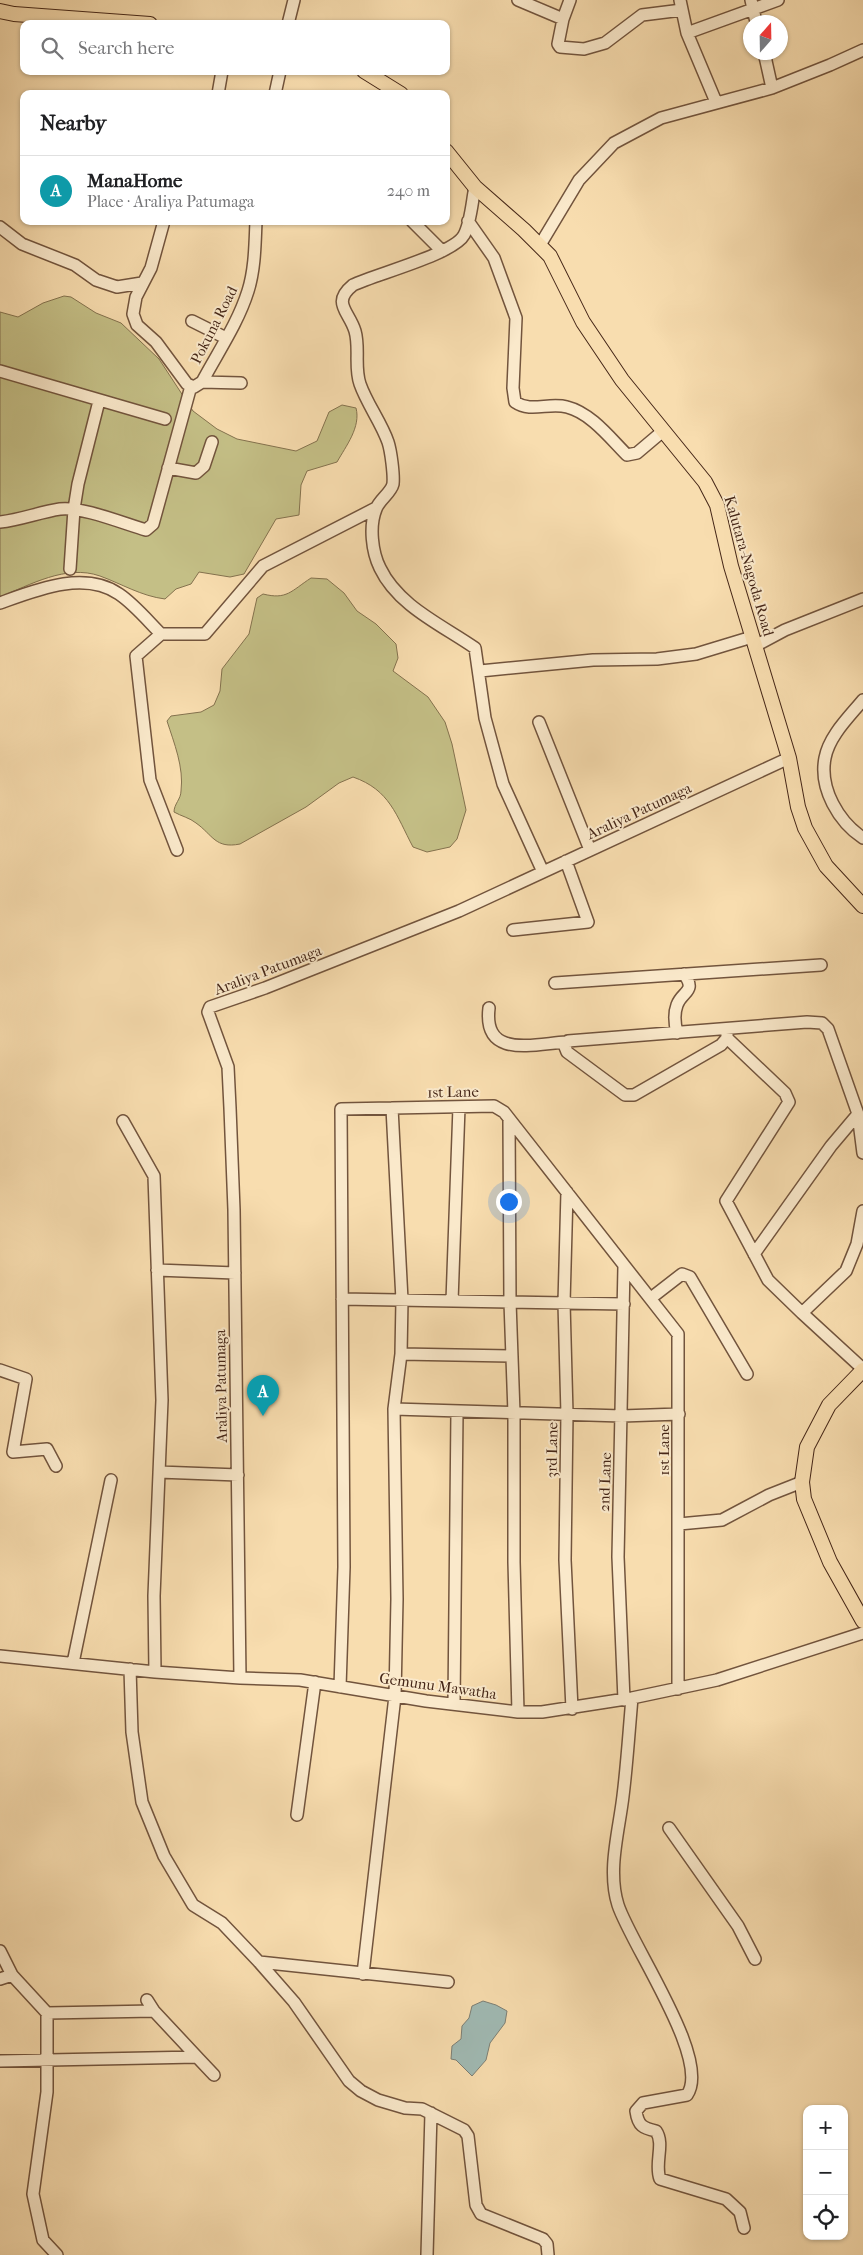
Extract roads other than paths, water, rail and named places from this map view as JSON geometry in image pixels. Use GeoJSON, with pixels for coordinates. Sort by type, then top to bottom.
{"type":"FeatureCollection","features":[{"type":"Feature","properties":{"kind":"main road"},"geometry":{"type":"LineString","coordinates":[[0,11],[14,14],[96,20]]}},
{"type":"Feature","properties":{"kind":"main road"},"geometry":{"type":"LineString","coordinates":[[370,75],[395,90]]}},
{"type":"Feature","properties":{"kind":"main road","name":"Kalutara-Nagoda Road"},"geometry":{"type":"LineString","coordinates":[[450,156],[474,186],[550,256],[583,322],[622,380],[706,482],[717,505],[731,566],[789,758],[798,807],[816,850],[826,866],[863,906]]}},
{"type":"Feature","properties":{"kind":"main road"},"geometry":{"type":"LineString","coordinates":[[863,1370],[829,1405],[807,1447],[802,1482],[804,1499],[830,1562],[863,1621]]}},
{"type":"Feature","properties":{"kind":"street"},"geometry":{"type":"LineString","coordinates":[[289,20],[294,0]]}},
{"type":"Feature","properties":{"kind":"street"},"geometry":{"type":"LineString","coordinates":[[518,0],[563,19]]}},
{"type":"Feature","properties":{"kind":"street"},"geometry":{"type":"LineString","coordinates":[[570,0],[563,19],[558,44],[560,47],[584,48],[605,43],[642,15],[681,5],[687,33],[716,102]]}},
{"type":"Feature","properties":{"kind":"street"},"geometry":{"type":"LineString","coordinates":[[687,33],[752,4],[778,0]]}},
{"type":"Feature","properties":{"kind":"street"},"geometry":{"type":"LineString","coordinates":[[540,245],[579,180],[614,144],[661,118],[772,88],[863,50]]}},
{"type":"Feature","properties":{"kind":"street"},"geometry":{"type":"LineString","coordinates":[[766,60],[772,88]]}},
{"type":"Feature","properties":{"kind":"street"},"geometry":{"type":"LineString","coordinates":[[219,90],[221,75]]}},
{"type":"Feature","properties":{"kind":"street"},"geometry":{"type":"LineString","coordinates":[[276,90],[279,75]]}},
{"type":"Feature","properties":{"kind":"street"},"geometry":{"type":"LineString","coordinates":[[474,186],[464,235],[457,243],[442,252],[353,285],[342,299],[350,324],[355,331],[360,384],[383,428],[391,456],[393,485],[376,508],[372,528],[376,559],[389,584],[400,596],[419,611],[475,648],[480,671],[485,718],[503,784],[543,872]]}},
{"type":"Feature","properties":{"kind":"street"},"geometry":{"type":"LineString","coordinates":[[468,220],[494,258],[516,318],[513,388],[515,402],[522,407],[551,405],[567,407],[584,414],[627,454],[637,452],[663,431]]}},
{"type":"Feature","properties":{"kind":"street"},"geometry":{"type":"LineString","coordinates":[[163,225],[151,268],[136,297],[133,314],[137,325],[156,342],[187,384],[194,387],[202,382],[240,383]]}},
{"type":"Feature","properties":{"kind":"street","name":"Pokuna Road"},"geometry":{"type":"LineString","coordinates":[[202,382],[249,290],[256,225]]}},
{"type":"Feature","properties":{"kind":"street"},"geometry":{"type":"LineString","coordinates":[[416,225],[442,252]]}},
{"type":"Feature","properties":{"kind":"street"},"geometry":{"type":"LineString","coordinates":[[0,227],[22,244],[75,266],[96,280],[117,287],[142,283]]}},
{"type":"Feature","properties":{"kind":"street"},"geometry":{"type":"LineString","coordinates":[[192,321],[226,338]]}},
{"type":"Feature","properties":{"kind":"street"},"geometry":{"type":"LineString","coordinates":[[0,371],[165,419]]}},
{"type":"Feature","properties":{"kind":"street"},"geometry":{"type":"LineString","coordinates":[[0,522],[21,519],[60,509],[74,509],[146,530],[153,524],[191,386]]}},
{"type":"Feature","properties":{"kind":"street"},"geometry":{"type":"LineString","coordinates":[[70,569],[74,509],[78,484],[99,401]]}},
{"type":"Feature","properties":{"kind":"street"},"geometry":{"type":"LineString","coordinates":[[168,468],[196,473],[204,466],[212,442]]}},
{"type":"Feature","properties":{"kind":"street"},"geometry":{"type":"LineString","coordinates":[[177,850],[150,780],[136,656],[161,634],[205,634],[263,566],[376,508]]}},
{"type":"Feature","properties":{"kind":"street"},"geometry":{"type":"LineString","coordinates":[[0,602],[40,589],[85,582],[105,586],[120,594],[161,634]]}},
{"type":"Feature","properties":{"kind":"street"},"geometry":{"type":"LineString","coordinates":[[480,671],[593,660],[657,659],[696,654],[754,642],[863,599]]}},
{"type":"Feature","properties":{"kind":"street"},"geometry":{"type":"LineString","coordinates":[[863,700],[837,732],[825,757],[825,776],[838,816],[851,830],[863,838]]}},
{"type":"Feature","properties":{"kind":"street"},"geometry":{"type":"LineString","coordinates":[[539,722],[590,850]]}},
{"type":"Feature","properties":{"kind":"street","name":"Araliya Patumaga"},"geometry":{"type":"LineString","coordinates":[[240,1678],[235,1273],[228,1067],[208,1012],[210,1007],[265,988],[459,911],[789,758]]}},
{"type":"Feature","properties":{"kind":"street"},"geometry":{"type":"LineString","coordinates":[[513,930],[588,922],[566,862]]}},
{"type":"Feature","properties":{"kind":"street"},"geometry":{"type":"LineString","coordinates":[[555,983],[821,964]]}},
{"type":"Feature","properties":{"kind":"street"},"geometry":{"type":"LineString","coordinates":[[677,1033],[676,1007],[678,1000],[689,988],[689,981],[684,974]]}},
{"type":"Feature","properties":{"kind":"street"},"geometry":{"type":"LineString","coordinates":[[488,1008],[487,1020],[496,1040],[507,1046],[677,1033],[727,1033],[807,1022],[822,1023],[828,1029],[858,1114],[863,1153]]}},
{"type":"Feature","properties":{"kind":"street"},"geometry":{"type":"LineString","coordinates":[[566,1042],[564,1047],[567,1052],[625,1095],[634,1095],[721,1045],[727,1033]]}},
{"type":"Feature","properties":{"kind":"street"},"geometry":{"type":"LineString","coordinates":[[727,1033],[785,1093],[789,1102],[726,1201],[768,1280],[863,1370]]}},
{"type":"Feature","properties":{"kind":"street","name":"1st Lane"},"geometry":{"type":"LineString","coordinates":[[340,1687],[344,1567],[341,1109],[494,1106],[504,1112],[678,1334],[678,1689]]}},
{"type":"Feature","properties":{"kind":"street"},"geometry":{"type":"LineString","coordinates":[[452,1302],[459,1107]]}},
{"type":"Feature","properties":{"kind":"street"},"geometry":{"type":"LineString","coordinates":[[363,1974],[395,1696],[398,1599],[394,1409],[401,1354],[402,1300],[392,1108]]}},
{"type":"Feature","properties":{"kind":"street"},"geometry":{"type":"LineString","coordinates":[[754,1254],[831,1146],[858,1114]]}},
{"type":"Feature","properties":{"kind":"street"},"geometry":{"type":"LineString","coordinates":[[509,1119],[510,1302],[514,1413],[514,1562],[518,1712]]}},
{"type":"Feature","properties":{"kind":"street"},"geometry":{"type":"LineString","coordinates":[[123,1121],[154,1176],[162,1400],[154,1596],[155,1672]]}},
{"type":"Feature","properties":{"kind":"street","name":"3rd Lane"},"geometry":{"type":"LineString","coordinates":[[567,1192],[564,1303],[567,1414],[565,1560],[572,1709]]}},
{"type":"Feature","properties":{"kind":"street"},"geometry":{"type":"LineString","coordinates":[[802,1313],[846,1271],[857,1244],[863,1211]]}},
{"type":"Feature","properties":{"kind":"street","name":"2nd Lane"},"geometry":{"type":"LineString","coordinates":[[624,1266],[618,1557],[628,1699],[623,1796],[614,1872],[618,1905],[686,2043],[693,2078],[692,2088],[687,2095],[644,2103],[636,2111],[637,2122],[643,2128],[656,2131],[660,2137],[657,2172],[660,2179],[726,2199],[740,2212],[744,2228]]}},
{"type":"Feature","properties":{"kind":"street"},"geometry":{"type":"LineString","coordinates":[[157,1270],[235,1273]]}},
{"type":"Feature","properties":{"kind":"street"},"geometry":{"type":"LineString","coordinates":[[651,1298],[682,1274],[690,1276],[747,1374]]}},
{"type":"Feature","properties":{"kind":"street"},"geometry":{"type":"LineString","coordinates":[[342,1299],[624,1304]]}},
{"type":"Feature","properties":{"kind":"street"},"geometry":{"type":"LineString","coordinates":[[401,1354],[512,1356]]}},
{"type":"Feature","properties":{"kind":"street"},"geometry":{"type":"LineString","coordinates":[[0,1370],[26,1379],[13,1452],[47,1449],[56,1466]]}},
{"type":"Feature","properties":{"kind":"street"},"geometry":{"type":"LineString","coordinates":[[394,1409],[622,1416],[679,1414]]}},
{"type":"Feature","properties":{"kind":"street"},"geometry":{"type":"LineString","coordinates":[[454,1704],[457,1412]]}},
{"type":"Feature","properties":{"kind":"street"},"geometry":{"type":"LineString","coordinates":[[159,1472],[238,1475]]}},
{"type":"Feature","properties":{"kind":"street"},"geometry":{"type":"LineString","coordinates":[[73,1663],[111,1480]]}},
{"type":"Feature","properties":{"kind":"street"},"geometry":{"type":"LineString","coordinates":[[679,1524],[722,1520],[769,1495],[802,1482]]}},
{"type":"Feature","properties":{"kind":"street","name":"Gemunu Mawatha"},"geometry":{"type":"LineString","coordinates":[[0,1656],[155,1672],[300,1680],[454,1704],[518,1712],[542,1712],[572,1709],[628,1699],[717,1680],[863,1633]]}},
{"type":"Feature","properties":{"kind":"street"},"geometry":{"type":"LineString","coordinates":[[130,1669],[135,1750],[142,1802],[164,1856],[193,1905],[222,1923],[259,1962],[294,2002],[340,2069],[355,2086],[378,2100],[405,2108],[422,2109],[464,2130],[468,2136],[479,2210],[482,2214],[543,2239],[547,2244],[548,2255]]}},
{"type":"Feature","properties":{"kind":"street"},"geometry":{"type":"LineString","coordinates":[[297,1815],[315,1682]]}},
{"type":"Feature","properties":{"kind":"street"},"geometry":{"type":"LineString","coordinates":[[669,1828],[738,1926],[755,1959]]}},
{"type":"Feature","properties":{"kind":"street"},"geometry":{"type":"LineString","coordinates":[[0,1951],[12,1975],[47,2013],[47,2092],[33,2194],[43,2240],[57,2255]]}},
{"type":"Feature","properties":{"kind":"street"},"geometry":{"type":"LineString","coordinates":[[259,1962],[448,1982]]}},
{"type":"Feature","properties":{"kind":"street"},"geometry":{"type":"LineString","coordinates":[[0,1979],[12,1975]]}},
{"type":"Feature","properties":{"kind":"street"},"geometry":{"type":"LineString","coordinates":[[147,2000],[154,2011],[214,2076]]}},
{"type":"Feature","properties":{"kind":"street"},"geometry":{"type":"LineString","coordinates":[[47,2013],[154,2011]]}},
{"type":"Feature","properties":{"kind":"street"},"geometry":{"type":"LineString","coordinates":[[0,2061],[197,2057]]}},
{"type":"Feature","properties":{"kind":"street"},"geometry":{"type":"LineString","coordinates":[[427,2255],[431,2113]]}},
{"type":"Feature","properties":{"kind":"water"},"geometry":{"type":"Polygon","coordinates":[[[483,2001],[507,2011],[505,2023],[490,2043],[486,2060],[472,2076],[456,2060],[451,2059],[452,2046],[461,2039],[462,2026],[469,2018],[472,2006],[483,2001]]]}},
{"type":"Feature","properties":{"kind":"place","name":"ManaHome"},"geometry":{"type":"Point","coordinates":[263,1416]}}]}
